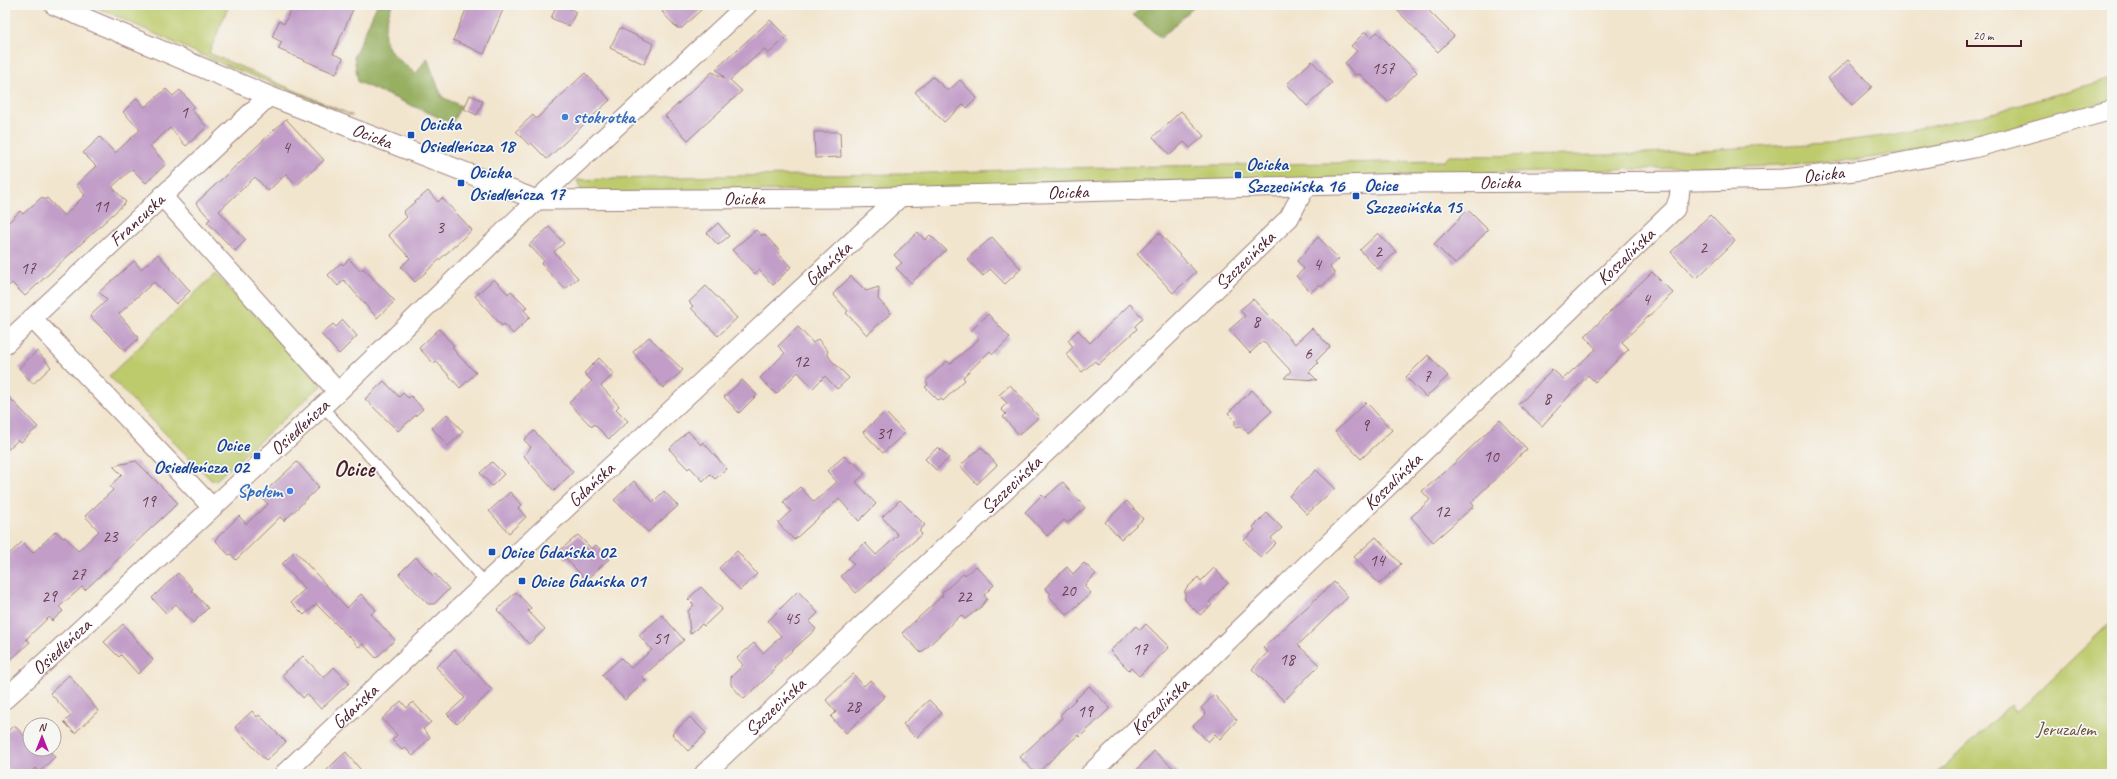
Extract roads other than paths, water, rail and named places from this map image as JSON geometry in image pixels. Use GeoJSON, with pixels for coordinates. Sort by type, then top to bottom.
{"type":"FeatureCollection","features":[{"type":"Feature","properties":{"kind":"street","name":"Ocicka"},"geometry":{"type":"LineString","coordinates":[[54,5],[269,96],[537,200],[900,198],[1419,183],[1784,179],[1863,170],[1974,148],[2112,110]]}},
{"type":"Feature","properties":{"kind":"street","name":"Osiedleńcza"},"geometry":{"type":"LineString","coordinates":[[5,699],[338,392],[537,200],[747,5]]}},
{"type":"Feature","properties":{"kind":"street","name":"Francuska"},"geometry":{"type":"LineString","coordinates":[[5,344],[269,96]]}},
{"type":"Feature","properties":{"kind":"street","name":"Koszalińska"},"geometry":{"type":"LineString","coordinates":[[1090,774],[1675,209],[1679,198],[1681,181]]}},
{"type":"Feature","properties":{"kind":"street","name":"Szczecińska"},"geometry":{"type":"LineString","coordinates":[[704,774],[1075,425],[1289,218],[1306,186]]}},
{"type":"Feature","properties":{"kind":"street"},"geometry":{"type":"LineString","coordinates":[[162,196],[338,392]]}},
{"type":"Feature","properties":{"kind":"street","name":"Gdańska"},"geometry":{"type":"LineString","coordinates":[[284,774],[486,583],[900,198]]}},
{"type":"Feature","properties":{"kind":"street"},"geometry":{"type":"LineString","coordinates":[[32,318],[212,507]]}},
{"type":"Feature","properties":{"kind":"lane"},"geometry":{"type":"LineString","coordinates":[[322,406],[486,583]]}},
{"type":"Feature","properties":{"kind":"place","name":"stokrotka"},"geometry":{"type":"Point","coordinates":[565,117]}},
{"type":"Feature","properties":{"kind":"place","name":"Ocicka Osiedleńcza 18"},"geometry":{"type":"Point","coordinates":[411,135]}},
{"type":"Feature","properties":{"kind":"place","name":"Ocicka Szczecińska 16"},"geometry":{"type":"Point","coordinates":[1238,175]}},
{"type":"Feature","properties":{"kind":"place","name":"Ocicka Osiedleńcza 17"},"geometry":{"type":"Point","coordinates":[461,183]}},
{"type":"Feature","properties":{"kind":"place","name":"Ocice Szczecińska 15"},"geometry":{"type":"Point","coordinates":[1356,196]}},
{"type":"Feature","properties":{"kind":"place","name":"Ocice Osiedleńcza 02"},"geometry":{"type":"Point","coordinates":[257,456]}},
{"type":"Feature","properties":{"kind":"place","name":"Społem"},"geometry":{"type":"Point","coordinates":[290,491]}},
{"type":"Feature","properties":{"kind":"place","name":"Ocice Gdańska 02"},"geometry":{"type":"Point","coordinates":[492,552]}},
{"type":"Feature","properties":{"kind":"place","name":"Ocice Gdańska 01"},"geometry":{"type":"Point","coordinates":[522,581]}},
{"type":"Feature","properties":{"kind":"district","name":"Ocice"},"geometry":{"type":"Point","coordinates":[354,468]}},
{"type":"Feature","properties":{"kind":"park label","name":"Jeruzalem"},"geometry":{"type":"Point","coordinates":[2066,729]}}]}
